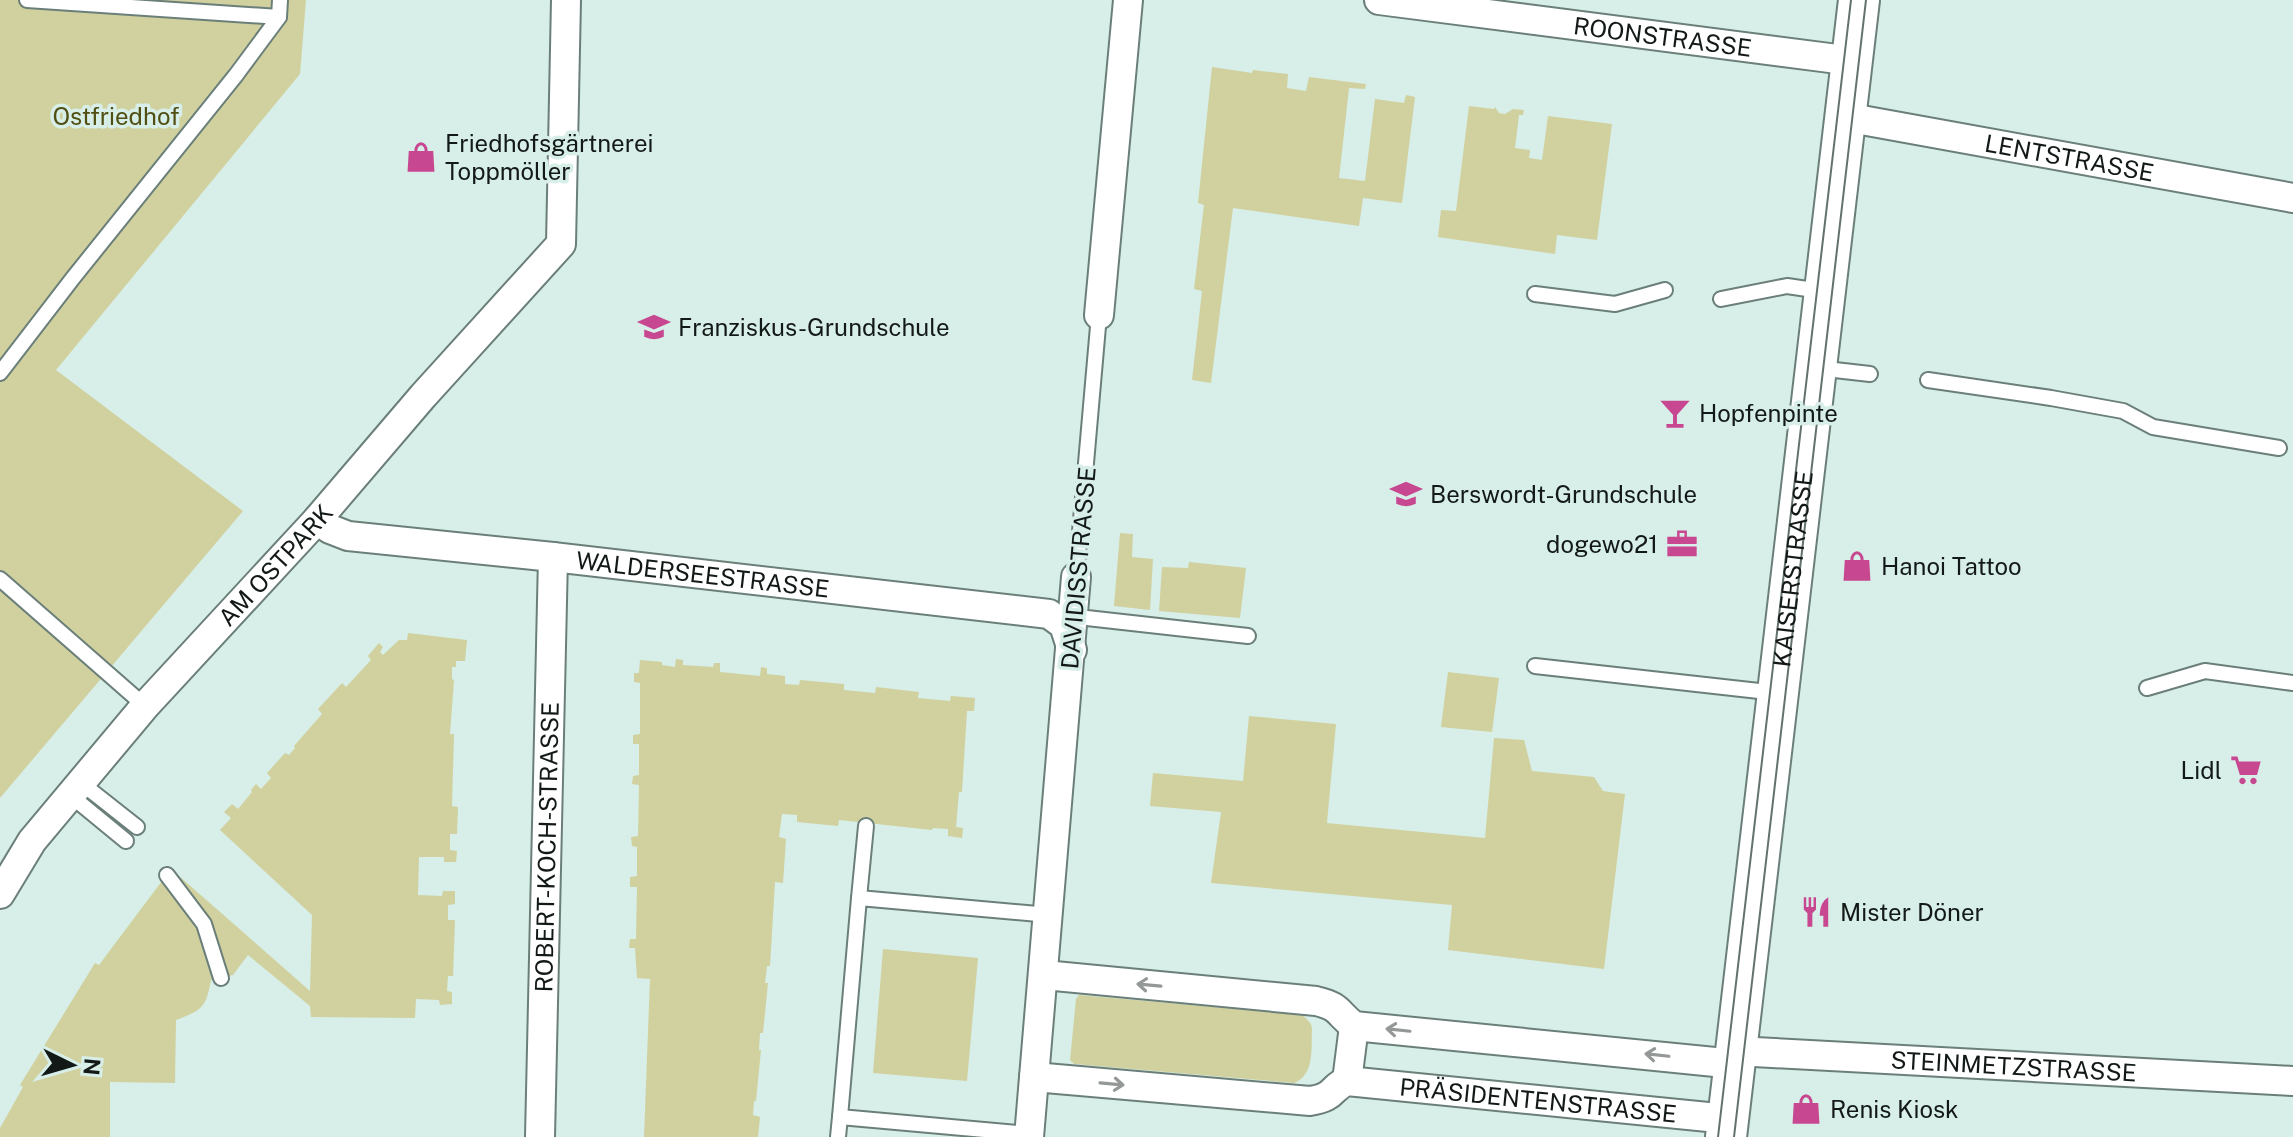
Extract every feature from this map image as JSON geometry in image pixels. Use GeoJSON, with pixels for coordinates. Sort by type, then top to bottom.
{"type":"FeatureCollection","features":[{"type":"Feature","properties":{"kind":"main road","name":"KAISERSTRASSE"},"geometry":{"type":"LineString","coordinates":[[1727,1128],[1859,0]]}},
{"type":"Feature","properties":{"kind":"street","name":"AM OSTPARK"},"geometry":{"type":"LineString","coordinates":[[0,894],[32,841],[145,706],[317,520],[423,396],[561,244],[566,0]]}},
{"type":"Feature","properties":{"kind":"street","name":"DAVIDISSTRASSE"},"geometry":{"type":"LineString","coordinates":[[1099,315],[1128,0]]}},
{"type":"Feature","properties":{"kind":"street","name":"ROONSTRASSE"},"geometry":{"type":"LineString","coordinates":[[1379,0],[1853,61]]}},
{"type":"Feature","properties":{"kind":"street","name":"LENTSTRASSE"},"geometry":{"type":"LineString","coordinates":[[1845,117],[2293,198]]}},
{"type":"Feature","properties":{"kind":"street","name":"WALDERSEESTRASSE"},"geometry":{"type":"LineString","coordinates":[[317,520],[348,536],[1061,615]]}},
{"type":"Feature","properties":{"kind":"street","name":"ROBERT-KOCH-STRASSE"},"geometry":{"type":"LineString","coordinates":[[540,1137],[553,557]]}},
{"type":"Feature","properties":{"kind":"street","name":"DAVIDISSTRASSE"},"geometry":{"type":"LineString","coordinates":[[1029,1135],[1072,650],[1061,615],[1076,577]]}},
{"type":"Feature","properties":{"kind":"street"},"geometry":{"type":"LineString","coordinates":[[1044,975],[1316,1001],[1340,1010],[1354,1026],[1735,1058]]}},
{"type":"Feature","properties":{"kind":"street"},"geometry":{"type":"LineString","coordinates":[[1034,1077],[1310,1101],[1326,1099],[1347,1081],[1354,1026]]}},
{"type":"Feature","properties":{"kind":"street","name":"STEINMETZSTRASSE"},"geometry":{"type":"LineString","coordinates":[[1735,1058],[2293,1081]]}},
{"type":"Feature","properties":{"kind":"street","name":"PRÄSIDENTENSTRASSE"},"geometry":{"type":"LineString","coordinates":[[1347,1081],[1727,1128]]}},
{"type":"Feature","properties":{"kind":"lane"},"geometry":{"type":"LineString","coordinates":[[27,0],[279,17]]}},
{"type":"Feature","properties":{"kind":"lane"},"geometry":{"type":"LineString","coordinates":[[0,373],[236,75],[279,17],[280,0]]}},
{"type":"Feature","properties":{"kind":"lane"},"geometry":{"type":"LineString","coordinates":[[1721,299],[1787,286],[1825,292]]}},
{"type":"Feature","properties":{"kind":"lane"},"geometry":{"type":"LineString","coordinates":[[1535,294],[1615,304],[1665,290]]}},
{"type":"Feature","properties":{"kind":"lane","name":"DAVIDISSTRASSE"},"geometry":{"type":"LineString","coordinates":[[1076,577],[1099,315]]}},
{"type":"Feature","properties":{"kind":"lane"},"geometry":{"type":"LineString","coordinates":[[1816,368],[1870,374]]}},
{"type":"Feature","properties":{"kind":"lane"},"geometry":{"type":"LineString","coordinates":[[1928,380],[2123,411],[2153,427],[2279,448]]}},
{"type":"Feature","properties":{"kind":"lane"},"geometry":{"type":"LineString","coordinates":[[0,579],[145,706]]}},
{"type":"Feature","properties":{"kind":"lane"},"geometry":{"type":"LineString","coordinates":[[1061,615],[1248,636]]}},
{"type":"Feature","properties":{"kind":"lane"},"geometry":{"type":"LineString","coordinates":[[1535,666],[1778,693]]}},
{"type":"Feature","properties":{"kind":"lane"},"geometry":{"type":"LineString","coordinates":[[2147,688],[2205,671],[2293,683]]}},
{"type":"Feature","properties":{"kind":"lane"},"geometry":{"type":"LineString","coordinates":[[75,788],[137,827]]}},
{"type":"Feature","properties":{"kind":"lane"},"geometry":{"type":"LineString","coordinates":[[75,788],[126,841]]}},
{"type":"Feature","properties":{"kind":"lane"},"geometry":{"type":"LineString","coordinates":[[838,1137],[866,826]]}},
{"type":"Feature","properties":{"kind":"lane"},"geometry":{"type":"LineString","coordinates":[[167,875],[204,924],[221,978]]}},
{"type":"Feature","properties":{"kind":"lane"},"geometry":{"type":"LineString","coordinates":[[859,898],[1049,915]]}},
{"type":"Feature","properties":{"kind":"lane"},"geometry":{"type":"LineString","coordinates":[[840,1117],[1029,1135]]}},
{"type":"Feature","properties":{"kind":"green space","name":"Ostfriedhof"},"geometry":{"type":"Polygon","coordinates":[[[0,0],[306,0],[300,74],[56,370],[243,511],[0,798],[0,0]]]}},
{"type":"Feature","properties":{"kind":"green space"},"geometry":{"type":"Polygon","coordinates":[[[1212,67],[1288,74],[1287,88],[1306,91],[1309,77],[1366,84],[1365,89],[1349,88],[1339,178],[1365,181],[1375,99],[1404,103],[1406,95],[1415,97],[1402,203],[1363,198],[1359,226],[1233,208],[1211,383],[1192,380],[1202,291],[1194,289],[1204,205],[1198,203],[1212,67]]]}},
{"type":"Feature","properties":{"kind":"green space"},"geometry":{"type":"Polygon","coordinates":[[[1469,106],[1495,107],[1499,113],[1505,114],[1513,109],[1524,110],[1523,115],[1519,115],[1515,148],[1530,150],[1529,158],[1542,160],[1548,116],[1612,124],[1597,240],[1557,235],[1555,254],[1438,237],[1441,210],[1456,211],[1469,106]]]}},
{"type":"Feature","properties":{"kind":"green space"},"geometry":{"type":"Polygon","coordinates":[[[1120,533],[1133,534],[1132,557],[1153,559],[1150,610],[1114,606],[1120,533]]]}},
{"type":"Feature","properties":{"kind":"green space"},"geometry":{"type":"Polygon","coordinates":[[[1189,562],[1246,568],[1240,618],[1159,611],[1162,567],[1188,568],[1189,562]]]}},
{"type":"Feature","properties":{"kind":"green space"},"geometry":{"type":"Polygon","coordinates":[[[408,633],[467,640],[465,661],[456,661],[456,667],[452,667],[452,806],[458,807],[457,834],[450,834],[450,850],[457,851],[456,862],[444,862],[444,857],[419,857],[418,895],[442,896],[443,891],[455,891],[455,904],[448,905],[448,920],[455,920],[453,976],[448,976],[447,991],[452,992],[452,1004],[440,1005],[439,1000],[416,999],[415,1018],[311,1017],[310,1006],[248,955],[233,975],[211,980],[201,1007],[176,1020],[175,1083],[110,1082],[110,1137],[0,1137],[0,1128],[23,1087],[20,1085],[95,963],[99,965],[171,869],[310,991],[312,915],[220,830],[231,818],[224,812],[232,804],[238,809],[256,784],[261,789],[271,778],[267,773],[285,753],[289,755],[322,714],[318,709],[342,683],[346,687],[371,660],[368,656],[379,643],[383,647],[380,652],[383,655],[399,640],[407,640],[408,633]]]}},
{"type":"Feature","properties":{"kind":"green space"},"geometry":{"type":"Polygon","coordinates":[[[676,659],[683,660],[683,665],[713,667],[714,663],[720,663],[720,672],[760,676],[761,667],[767,668],[767,674],[785,676],[785,684],[799,685],[800,680],[844,684],[844,690],[875,693],[876,687],[919,692],[918,698],[950,701],[951,696],[975,698],[974,711],[967,711],[962,792],[959,792],[956,827],[963,828],[962,838],[948,836],[948,829],[839,820],[838,826],[797,822],[797,815],[782,814],[779,837],[786,839],[783,883],[775,882],[770,966],[767,966],[765,983],[768,983],[754,1101],[753,1115],[760,1117],[758,1137],[644,1137],[650,979],[637,978],[635,948],[629,948],[630,939],[636,939],[637,887],[630,887],[630,877],[637,876],[637,847],[632,846],[631,837],[638,836],[639,785],[632,784],[633,776],[639,775],[639,744],[633,744],[633,735],[640,734],[640,683],[634,682],[634,673],[639,673],[640,660],[675,667],[676,659]]]}},
{"type":"Feature","properties":{"kind":"green space"},"geometry":{"type":"Polygon","coordinates":[[[1448,672],[1499,678],[1492,732],[1441,727],[1448,672]]]}},
{"type":"Feature","properties":{"kind":"green space"},"geometry":{"type":"Polygon","coordinates":[[[1249,716],[1336,724],[1327,823],[1485,838],[1494,738],[1524,740],[1532,771],[1594,777],[1603,791],[1625,794],[1604,969],[1448,950],[1452,905],[1211,883],[1221,812],[1150,806],[1153,773],[1243,781],[1249,716]]]}},
{"type":"Feature","properties":{"kind":"green space"},"geometry":{"type":"Polygon","coordinates":[[[883,949],[978,958],[967,1081],[873,1073],[883,949]]]}},
{"type":"Feature","properties":{"kind":"green space"},"geometry":{"type":"Polygon","coordinates":[[[1079,995],[1303,1015],[1312,1029],[1309,1067],[1306,1074],[1294,1083],[1074,1064],[1070,1060],[1076,999],[1079,995]]]}},
{"type":"Feature","properties":{"kind":"tram line"},"geometry":{"type":"LineString","coordinates":[[1718,1137],[1851,0]]}},
{"type":"Feature","properties":{"kind":"tram line"},"geometry":{"type":"LineString","coordinates":[[1734,1137],[1866,0]]}},
{"type":"Feature","properties":{"kind":"place","name":"Friedhofsgärtnerei Toppmöller"},"geometry":{"type":"Point","coordinates":[421,157]}},
{"type":"Feature","properties":{"kind":"place","name":"Franziskus-Grundschule"},"geometry":{"type":"Point","coordinates":[654,327]}},
{"type":"Feature","properties":{"kind":"place","name":"Hopfenpinte"},"geometry":{"type":"Point","coordinates":[1675,413]}},
{"type":"Feature","properties":{"kind":"place","name":"Berswordt-Grundschule"},"geometry":{"type":"Point","coordinates":[1406,494]}},
{"type":"Feature","properties":{"kind":"place","name":"dogewo21"},"geometry":{"type":"Point","coordinates":[1682,544]}},
{"type":"Feature","properties":{"kind":"place","name":"Hanoi Tattoo"},"geometry":{"type":"Point","coordinates":[1857,566]}},
{"type":"Feature","properties":{"kind":"place","name":"Lidl"},"geometry":{"type":"Point","coordinates":[2246,770]}},
{"type":"Feature","properties":{"kind":"place","name":"Mister Döner"},"geometry":{"type":"Point","coordinates":[1816,912]}},
{"type":"Feature","properties":{"kind":"place","name":"Renis Kiosk"},"geometry":{"type":"Point","coordinates":[1806,1109]}}]}
